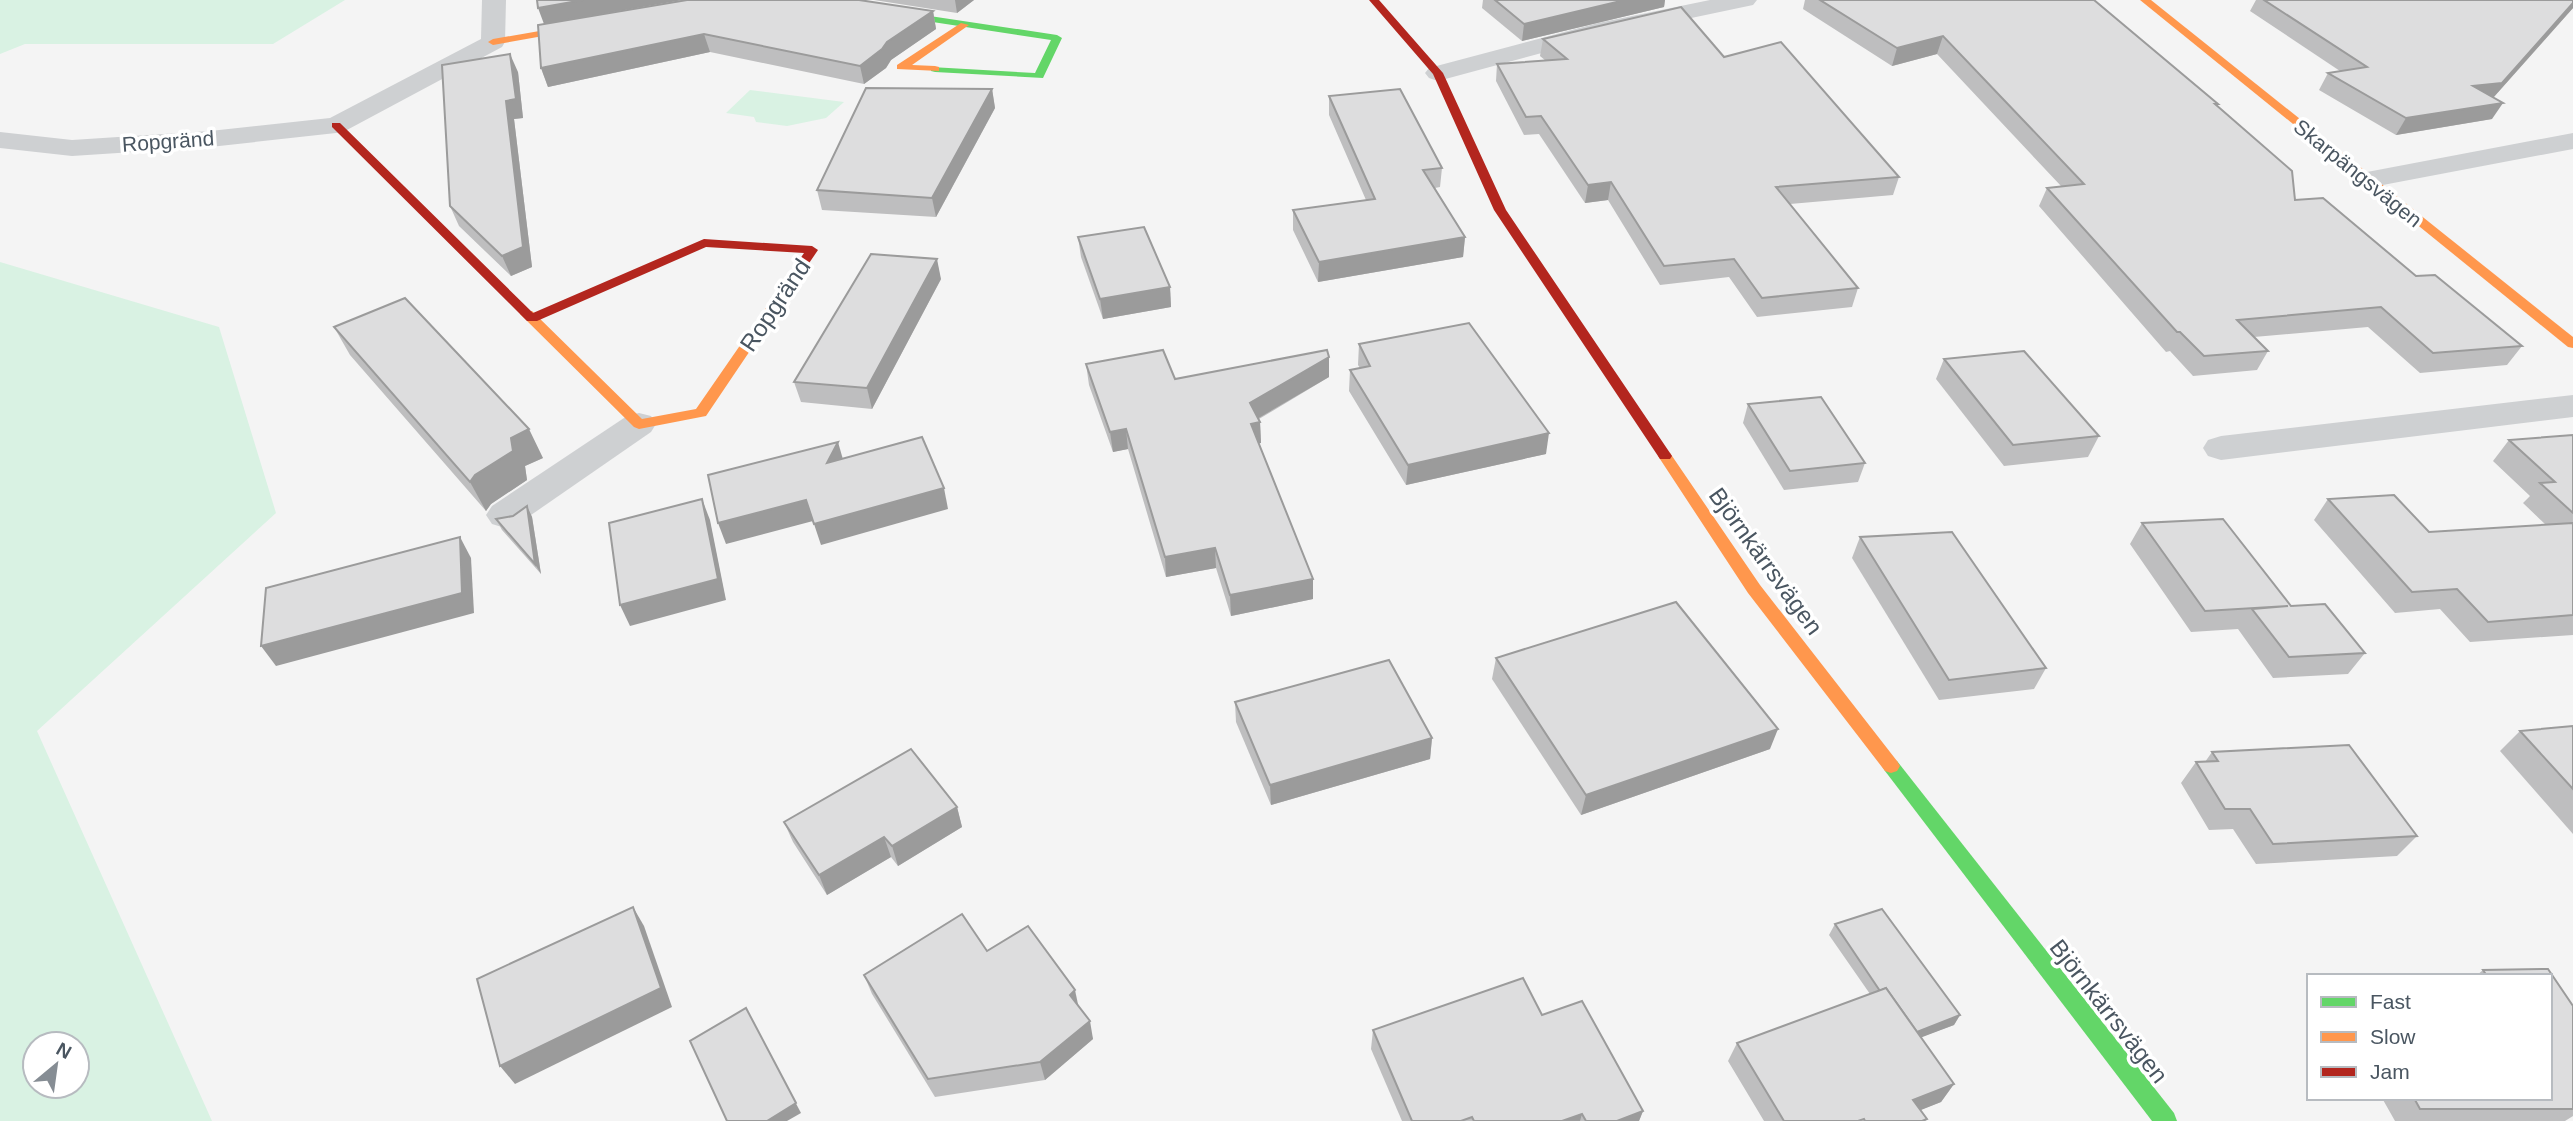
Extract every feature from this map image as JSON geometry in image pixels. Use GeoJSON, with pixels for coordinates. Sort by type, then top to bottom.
{"type":"FeatureCollection","features":[{"type":"Feature","properties":{"kind":"street"},"geometry":{"type":"LineString","coordinates":[[493,42],[494,0]]}},
{"type":"Feature","properties":{"kind":"street","name":"Björnkärrsvägen"},"geometry":{"type":"LineString","coordinates":[[1374,0],[1438,73],[1500,210],[1755,589],[2165,1121]]}},
{"type":"Feature","properties":{"kind":"street"},"geometry":{"type":"LineString","coordinates":[[1438,73],[1598,30],[1745,0]]}},
{"type":"Feature","properties":{"kind":"street","name":"Skarpängsvägen"},"geometry":{"type":"LineString","coordinates":[[2145,0],[2573,344]]}},
{"type":"Feature","properties":{"kind":"street"},"geometry":{"type":"LineString","coordinates":[[871,10],[1057,38],[1039,76],[901,67],[964,25]]}},
{"type":"Feature","properties":{"kind":"street","name":"Ropgränd"},"geometry":{"type":"LineString","coordinates":[[0,140],[72,148],[210,139],[336,125],[493,42],[601,23]]}},
{"type":"Feature","properties":{"kind":"street"},"geometry":{"type":"LineString","coordinates":[[336,125],[639,424]]}},
{"type":"Feature","properties":{"kind":"street"},"geometry":{"type":"LineString","coordinates":[[2367,180],[2573,141]]}},
{"type":"Feature","properties":{"kind":"street","name":"Ropgränd"},"geometry":{"type":"LineString","coordinates":[[505,515],[639,424],[701,413],[812,250],[704,243],[532,318]]}},
{"type":"Feature","properties":{"kind":"street"},"geometry":{"type":"LineString","coordinates":[[2221,448],[2573,406]]}},
{"type":"Feature","properties":{"kind":"green space"},"geometry":{"type":"Polygon","coordinates":[[[0,0],[345,0],[273,44],[25,44],[0,54],[0,0]]]}},
{"type":"Feature","properties":{"kind":"green space"},"geometry":{"type":"Polygon","coordinates":[[[750,90],[844,102],[826,118],[787,126],[756,122],[754,117],[726,113],[750,90]]]}},
{"type":"Feature","properties":{"kind":"green space"},"geometry":{"type":"Polygon","coordinates":[[[0,262],[219,327],[276,513],[37,731],[212,1121],[0,1121],[0,262]]]}},
{"type":"Feature","properties":{"kind":"building"},"geometry":{"type":"Polygon","coordinates":[[[537,0],[583,0],[538,8],[537,0]]]}},
{"type":"Feature","properties":{"kind":"building"},"geometry":{"type":"Polygon","coordinates":[[[687,0],[859,0],[933,11],[887,42],[860,66],[704,34],[541,68],[538,25],[687,0]]]}},
{"type":"Feature","properties":{"kind":"building"},"geometry":{"type":"Polygon","coordinates":[[[1495,0],[1625,0],[1524,24],[1495,0]]]}},
{"type":"Feature","properties":{"kind":"building"},"geometry":{"type":"Polygon","coordinates":[[[1820,0],[2094,0],[2218,104],[2215,104],[2292,171],[2295,200],[2323,198],[2416,276],[2435,275],[2522,346],[2433,353],[2381,307],[2237,320],[2268,351],[2204,356],[2177,332],[2047,188],[2084,184],[1943,36],[1897,48],[1820,0]]]}},
{"type":"Feature","properties":{"kind":"building"},"geometry":{"type":"Polygon","coordinates":[[[2264,0],[2573,0],[2573,3],[2502,83],[2473,86],[2503,103],[2406,118],[2328,73],[2367,67],[2264,0]]]}},
{"type":"Feature","properties":{"kind":"building"},"geometry":{"type":"Polygon","coordinates":[[[1681,7],[1724,57],[1781,42],[1899,177],[1776,187],[1858,288],[1762,298],[1734,259],[1664,266],[1611,182],[1588,185],[1541,116],[1526,117],[1497,64],[1567,59],[1543,39],[1681,7]]]}},
{"type":"Feature","properties":{"kind":"building"},"geometry":{"type":"Polygon","coordinates":[[[510,54],[516,99],[506,101],[523,247],[502,256],[450,206],[442,65],[510,54]]]}},
{"type":"Feature","properties":{"kind":"building"},"geometry":{"type":"Polygon","coordinates":[[[866,88],[992,89],[932,198],[817,190],[866,88]]]}},
{"type":"Feature","properties":{"kind":"building"},"geometry":{"type":"Polygon","coordinates":[[[1400,89],[1442,168],[1423,170],[1465,237],[1319,262],[1293,210],[1375,199],[1329,96],[1400,89]]]}},
{"type":"Feature","properties":{"kind":"building"},"geometry":{"type":"Polygon","coordinates":[[[1144,227],[1170,287],[1100,299],[1078,237],[1144,227]]]}},
{"type":"Feature","properties":{"kind":"building"},"geometry":{"type":"Polygon","coordinates":[[[871,254],[937,259],[867,388],[794,382],[871,254]]]}},
{"type":"Feature","properties":{"kind":"building"},"geometry":{"type":"Polygon","coordinates":[[[405,298],[529,429],[511,438],[513,451],[475,475],[470,482],[334,327],[405,298]]]}},
{"type":"Feature","properties":{"kind":"building"},"geometry":{"type":"Polygon","coordinates":[[[1469,323],[1549,433],[1408,465],[1350,370],[1370,366],[1359,344],[1469,323]]]}},
{"type":"Feature","properties":{"kind":"building"},"geometry":{"type":"Polygon","coordinates":[[[1163,350],[1175,379],[1327,350],[1329,357],[1250,403],[1260,422],[1251,424],[1313,579],[1230,595],[1215,548],[1165,557],[1126,429],[1110,432],[1086,364],[1163,350]]]}},
{"type":"Feature","properties":{"kind":"building"},"geometry":{"type":"Polygon","coordinates":[[[2024,351],[2099,436],[2013,445],[1944,359],[2024,351]]]}},
{"type":"Feature","properties":{"kind":"building"},"geometry":{"type":"Polygon","coordinates":[[[1821,397],[1865,463],[1790,471],[1748,404],[1821,397]]]}},
{"type":"Feature","properties":{"kind":"building"},"geometry":{"type":"Polygon","coordinates":[[[2573,435],[2573,513],[2540,483],[2555,482],[2509,440],[2573,435]]]}},
{"type":"Feature","properties":{"kind":"building"},"geometry":{"type":"Polygon","coordinates":[[[922,437],[944,488],[814,524],[806,500],[718,523],[708,475],[838,442],[827,463],[922,437]]]}},
{"type":"Feature","properties":{"kind":"building"},"geometry":{"type":"Polygon","coordinates":[[[2394,495],[2429,532],[2573,523],[2573,615],[2488,622],[2457,589],[2412,592],[2328,499],[2394,495]]]}},
{"type":"Feature","properties":{"kind":"building"},"geometry":{"type":"Polygon","coordinates":[[[702,499],[718,579],[620,605],[609,523],[702,499]]]}},
{"type":"Feature","properties":{"kind":"building"},"geometry":{"type":"Polygon","coordinates":[[[527,506],[535,564],[496,519],[513,516],[527,506]]]}},
{"type":"Feature","properties":{"kind":"building"},"geometry":{"type":"Polygon","coordinates":[[[2223,519],[2291,606],[2325,604],[2365,653],[2289,657],[2252,609],[2288,606],[2205,611],[2142,523],[2223,519]]]}},
{"type":"Feature","properties":{"kind":"building"},"geometry":{"type":"Polygon","coordinates":[[[1952,532],[2046,668],[1949,680],[1860,537],[1952,532]]]}},
{"type":"Feature","properties":{"kind":"building"},"geometry":{"type":"Polygon","coordinates":[[[460,537],[462,593],[261,646],[266,588],[460,537]]]}},
{"type":"Feature","properties":{"kind":"building"},"geometry":{"type":"Polygon","coordinates":[[[1676,602],[1778,729],[1586,795],[1496,658],[1676,602]]]}},
{"type":"Feature","properties":{"kind":"building"},"geometry":{"type":"Polygon","coordinates":[[[1389,660],[1432,738],[1270,785],[1235,702],[1389,660]]]}},
{"type":"Feature","properties":{"kind":"building"},"geometry":{"type":"Polygon","coordinates":[[[2573,726],[2573,789],[2520,731],[2573,726]]]}},
{"type":"Feature","properties":{"kind":"building"},"geometry":{"type":"Polygon","coordinates":[[[2349,745],[2417,836],[2273,844],[2250,809],[2225,809],[2196,762],[2218,761],[2212,752],[2349,745]]]}},
{"type":"Feature","properties":{"kind":"building"},"geometry":{"type":"Polygon","coordinates":[[[911,749],[957,807],[892,846],[884,837],[819,875],[784,822],[911,749]]]}},
{"type":"Feature","properties":{"kind":"building"},"geometry":{"type":"Polygon","coordinates":[[[633,907],[661,988],[500,1066],[477,979],[633,907]]]}},
{"type":"Feature","properties":{"kind":"building"},"geometry":{"type":"Polygon","coordinates":[[[1882,909],[1960,1015],[1917,1032],[1886,988],[1880,991],[1835,924],[1882,909]]]}},
{"type":"Feature","properties":{"kind":"building"},"geometry":{"type":"Polygon","coordinates":[[[962,914],[987,951],[1028,926],[1075,990],[1070,995],[1090,1021],[1040,1062],[928,1079],[864,975],[962,914]]]}},
{"type":"Feature","properties":{"kind":"building"},"geometry":{"type":"Polygon","coordinates":[[[2548,969],[2551,974],[2486,974],[2483,970],[2548,969]]]}},
{"type":"Feature","properties":{"kind":"building"},"geometry":{"type":"Polygon","coordinates":[[[2552,975],[2573,1006],[2573,1109],[2420,1109],[2415,1100],[2552,1100],[2552,975]]]}},
{"type":"Feature","properties":{"kind":"building"},"geometry":{"type":"Polygon","coordinates":[[[1523,978],[1542,1015],[1582,1001],[1643,1111],[1617,1121],[1586,1121],[1582,1114],[1562,1121],[1474,1121],[1472,1117],[1461,1121],[1412,1121],[1373,1030],[1523,978]]]}},
{"type":"Feature","properties":{"kind":"building"},"geometry":{"type":"Polygon","coordinates":[[[1886,988],[1954,1084],[1913,1100],[1927,1119],[1922,1121],[1784,1121],[1737,1043],[1886,988]]]}},
{"type":"Feature","properties":{"kind":"building"},"geometry":{"type":"Polygon","coordinates":[[[746,1008],[796,1103],[767,1121],[727,1121],[690,1041],[746,1008]]]}},
{"type":"Feature","properties":{"kind":"traffic: fast"},"geometry":{"type":"LineString","coordinates":[[883,12],[1057,38],[1039,76],[935,69]]}},
{"type":"Feature","properties":{"kind":"traffic: fast"},"geometry":{"type":"LineString","coordinates":[[1891,766],[2166,1121]]}},
{"type":"Feature","properties":{"kind":"traffic: slow"},"geometry":{"type":"LineString","coordinates":[[2145,0],[2573,344]]}},
{"type":"Feature","properties":{"kind":"traffic: slow"},"geometry":{"type":"LineString","coordinates":[[493,42],[591,25]]}},
{"type":"Feature","properties":{"kind":"traffic: slow"},"geometry":{"type":"LineString","coordinates":[[935,69],[901,67],[964,25]]}},
{"type":"Feature","properties":{"kind":"traffic: slow"},"geometry":{"type":"LineString","coordinates":[[527,314],[639,424],[701,413],[797,272]]}},
{"type":"Feature","properties":{"kind":"traffic: slow"},"geometry":{"type":"LineString","coordinates":[[1665,456],[1754,589],[1891,766]]}},
{"type":"Feature","properties":{"kind":"traffic: jam"},"geometry":{"type":"LineString","coordinates":[[1374,0],[1438,73],[1500,210],[1665,456]]}},
{"type":"Feature","properties":{"kind":"traffic: jam"},"geometry":{"type":"LineString","coordinates":[[336,125],[527,314]]}},
{"type":"Feature","properties":{"kind":"traffic: jam"},"geometry":{"type":"LineString","coordinates":[[532,318],[704,243],[812,250],[797,272]]}}]}
